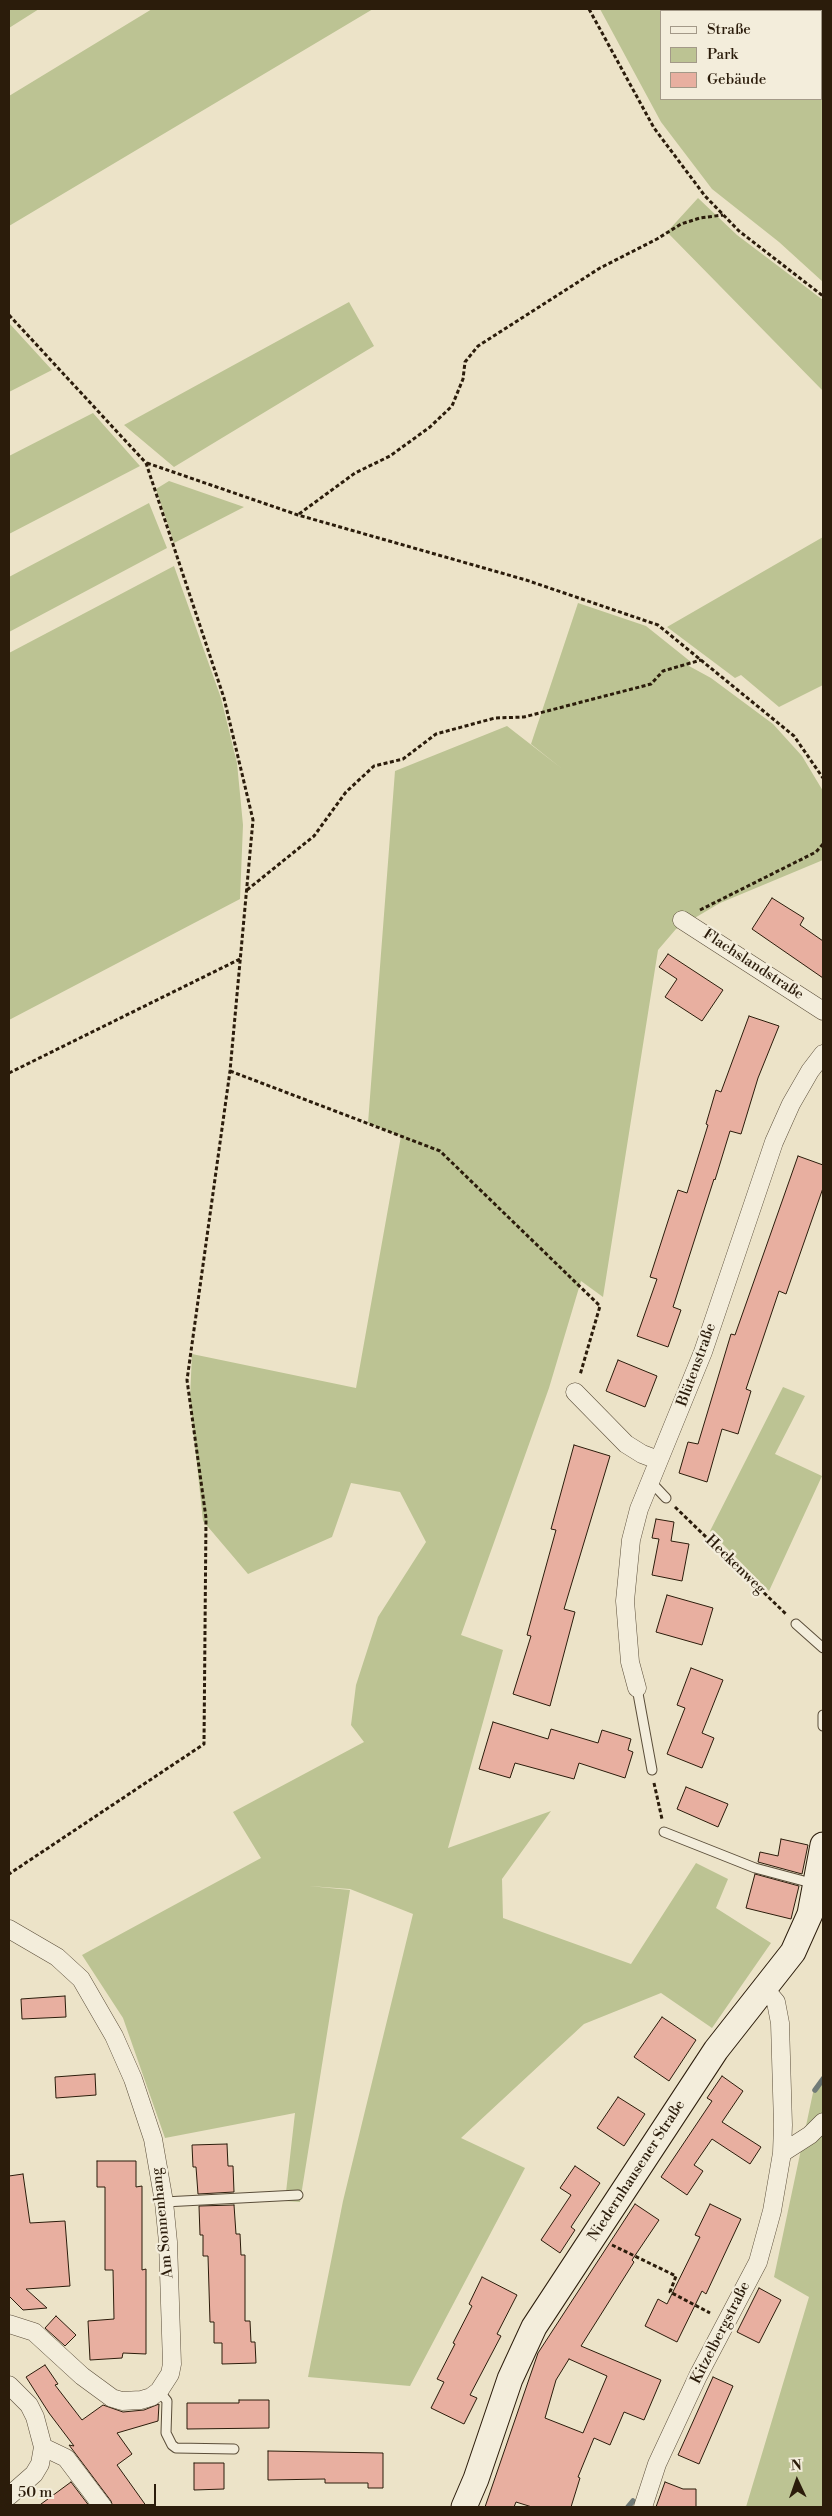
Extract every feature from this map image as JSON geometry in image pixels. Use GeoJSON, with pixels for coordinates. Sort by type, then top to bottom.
{"type":"FeatureCollection","features":[{"type":"Feature","properties":{"kind":"main road","name":"Niedernhausener Straße"},"geometry":{"type":"LineString","coordinates":[[464,2507],[476,2479],[521,2351],[534,2327],[716,2050],[784,1966],[802,1936],[810,1914],[823,1845]]}},
{"type":"Feature","properties":{"kind":"street","name":"Flachslandstraße"},"geometry":{"type":"LineString","coordinates":[[682,920],[823,1011]]}},
{"type":"Feature","properties":{"kind":"street","name":"Blütenstraße"},"geometry":{"type":"LineString","coordinates":[[637,1688],[630,1662],[625,1601],[631,1540],[649,1480],[682,1408],[699,1362],[774,1142],[791,1104],[810,1071],[823,1054]]}},
{"type":"Feature","properties":{"kind":"street"},"geometry":{"type":"LineString","coordinates":[[575,1392],[626,1444],[642,1454],[658,1460]]}},
{"type":"Feature","properties":{"kind":"street","name":"Am Sonnenhang"},"geometry":{"type":"LineString","coordinates":[[9,1928],[57,1957],[81,1979],[114,2036],[144,2111],[160,2173],[168,2242],[172,2364],[170,2374],[159,2390]]}},
{"type":"Feature","properties":{"kind":"street","name":"Kitzelbergstraße"},"geometry":{"type":"LineString","coordinates":[[643,2507],[657,2464],[698,2376],[758,2262],[772,2211],[782,2153],[780,2023],[776,2002],[765,1989]]}},
{"type":"Feature","properties":{"kind":"street"},"geometry":{"type":"LineString","coordinates":[[782,2153],[810,2135],[823,2122]]}},
{"type":"Feature","properties":{"kind":"street"},"geometry":{"type":"LineString","coordinates":[[9,2324],[34,2332],[82,2376],[112,2398],[122,2401],[141,2400],[159,2390]]}},
{"type":"Feature","properties":{"kind":"street"},"geometry":{"type":"LineString","coordinates":[[9,2385],[29,2405],[36,2417],[43,2447],[40,2464],[34,2474],[9,2496]]}},
{"type":"Feature","properties":{"kind":"street"},"geometry":{"type":"LineString","coordinates":[[43,2447],[66,2458],[103,2507]]}},
{"type":"Feature","properties":{"kind":"lane"},"geometry":{"type":"LineString","coordinates":[[649,1480],[666,1498]]}},
{"type":"Feature","properties":{"kind":"lane"},"geometry":{"type":"LineString","coordinates":[[796,1624],[823,1648]]}},
{"type":"Feature","properties":{"kind":"lane"},"geometry":{"type":"LineString","coordinates":[[637,1688],[652,1770]]}},
{"type":"Feature","properties":{"kind":"lane"},"geometry":{"type":"LineString","coordinates":[[823,1715],[823,1726]]}},
{"type":"Feature","properties":{"kind":"lane"},"geometry":{"type":"LineString","coordinates":[[664,1832],[755,1868],[816,1884]]}},
{"type":"Feature","properties":{"kind":"lane"},"geometry":{"type":"LineString","coordinates":[[164,2202],[298,2195]]}},
{"type":"Feature","properties":{"kind":"lane"},"geometry":{"type":"LineString","coordinates":[[159,2390],[167,2400],[166,2433],[172,2445],[176,2448],[234,2449]]}},
{"type":"Feature","properties":{"kind":"path"},"geometry":{"type":"LineString","coordinates":[[589,9],[654,128],[705,196],[739,231],[823,296]]}},
{"type":"Feature","properties":{"kind":"path"},"geometry":{"type":"LineString","coordinates":[[298,515],[355,473],[390,456],[430,427],[452,406],[463,379],[465,362],[478,346],[600,268],[657,239],[681,224],[700,218],[723,215]]}},
{"type":"Feature","properties":{"kind":"path"},"geometry":{"type":"LineString","coordinates":[[9,315],[146,463],[224,698],[253,820],[230,1071],[187,1380],[206,1518],[203,1643],[204,1744],[9,1874]]}},
{"type":"Feature","properties":{"kind":"path"},"geometry":{"type":"LineString","coordinates":[[146,463],[298,515],[526,580],[658,625],[794,736],[823,778]]}},
{"type":"Feature","properties":{"kind":"path"},"geometry":{"type":"LineString","coordinates":[[246,890],[314,836],[346,792],[374,766],[403,759],[436,734],[495,718],[524,717],[651,684],[663,671],[701,660]]}},
{"type":"Feature","properties":{"kind":"path"},"geometry":{"type":"LineString","coordinates":[[682,920],[816,852],[823,844]]}},
{"type":"Feature","properties":{"kind":"path"},"geometry":{"type":"LineString","coordinates":[[9,1073],[240,958]]}},
{"type":"Feature","properties":{"kind":"path"},"geometry":{"type":"LineString","coordinates":[[230,1071],[440,1151],[600,1306],[575,1392]]}},
{"type":"Feature","properties":{"kind":"path","name":"Heckenweg"},"geometry":{"type":"LineString","coordinates":[[666,1498],[796,1624]]}},
{"type":"Feature","properties":{"kind":"path"},"geometry":{"type":"LineString","coordinates":[[652,1770],[664,1832]]}},
{"type":"Feature","properties":{"kind":"path"},"geometry":{"type":"LineString","coordinates":[[594,2236],[676,2276],[670,2292],[726,2322]]}},
{"type":"Feature","properties":{"kind":"green space"},"geometry":{"type":"Polygon","coordinates":[[[9,9],[39,9],[9,28],[9,9]]]}},
{"type":"Feature","properties":{"kind":"green space"},"geometry":{"type":"Polygon","coordinates":[[[152,9],[373,9],[9,226],[9,96],[152,9]]]}},
{"type":"Feature","properties":{"kind":"green space"},"geometry":{"type":"Polygon","coordinates":[[[600,9],[823,9],[823,282],[779,242],[712,189],[661,122],[600,9]]]}},
{"type":"Feature","properties":{"kind":"green space"},"geometry":{"type":"Polygon","coordinates":[[[698,198],[737,235],[823,300],[823,391],[667,232],[698,198]]]}},
{"type":"Feature","properties":{"kind":"green space"},"geometry":{"type":"Polygon","coordinates":[[[349,302],[374,346],[174,467],[124,425],[349,302]]]}},
{"type":"Feature","properties":{"kind":"green space"},"geometry":{"type":"Polygon","coordinates":[[[9,323],[52,370],[9,392],[9,323]]]}},
{"type":"Feature","properties":{"kind":"green space"},"geometry":{"type":"Polygon","coordinates":[[[93,413],[140,466],[9,534],[9,456],[93,413]]]}},
{"type":"Feature","properties":{"kind":"green space"},"geometry":{"type":"Polygon","coordinates":[[[169,481],[244,507],[174,543],[156,489],[169,481]]]}},
{"type":"Feature","properties":{"kind":"green space"},"geometry":{"type":"Polygon","coordinates":[[[149,503],[167,548],[9,632],[9,577],[149,503]]]}},
{"type":"Feature","properties":{"kind":"green space"},"geometry":{"type":"Polygon","coordinates":[[[823,537],[823,685],[779,707],[741,675],[735,678],[667,627],[823,537]]]}},
{"type":"Feature","properties":{"kind":"green space"},"geometry":{"type":"Polygon","coordinates":[[[174,566],[221,698],[237,763],[243,825],[240,899],[9,1020],[9,653],[174,566]]]}},
{"type":"Feature","properties":{"kind":"green space"},"geometry":{"type":"Polygon","coordinates":[[[578,603],[646,626],[691,662],[689,666],[711,678],[773,724],[802,756],[823,791],[823,860],[720,903],[676,929],[658,950],[603,1297],[581,1281],[549,1388],[461,1635],[503,1650],[448,1848],[551,1811],[502,1879],[503,1918],[631,1964],[696,1863],[728,1879],[716,1908],[771,1943],[712,2028],[661,1993],[584,2024],[461,2138],[525,2168],[410,2386],[308,2377],[343,2201],[413,1914],[350,1889],[309,1886],[350,1890],[300,2202],[285,2201],[295,2113],[165,2138],[123,2018],[82,1955],[261,1858],[233,1812],[364,1742],[351,1725],[356,1685],[378,1617],[426,1542],[400,1492],[351,1483],[332,1537],[248,1574],[203,1521],[190,1398],[192,1354],[356,1388],[401,1136],[368,1123],[395,771],[507,726],[561,768],[531,744],[578,603]]]}},
{"type":"Feature","properties":{"kind":"green space"},"geometry":{"type":"Polygon","coordinates":[[[783,1387],[805,1396],[775,1454],[822,1476],[769,1591],[710,1531],[783,1387]]]}},
{"type":"Feature","properties":{"kind":"green space"},"geometry":{"type":"Polygon","coordinates":[[[823,2077],[823,2507],[746,2507],[809,2297],[774,2277],[814,2088],[823,2077]]]}},
{"type":"Feature","properties":{"kind":"building"},"geometry":{"type":"Polygon","coordinates":[[[772,898],[804,918],[800,925],[823,941],[823,978],[752,929],[772,898]]]}},
{"type":"Feature","properties":{"kind":"building"},"geometry":{"type":"Polygon","coordinates":[[[668,954],[723,990],[702,1021],[665,997],[677,979],[659,967],[668,954]]]}},
{"type":"Feature","properties":{"kind":"building"},"geometry":{"type":"Polygon","coordinates":[[[749,1016],[779,1026],[758,1078],[741,1134],[730,1131],[673,1307],[681,1310],[668,1347],[637,1336],[657,1279],[650,1277],[678,1190],[687,1193],[708,1125],[706,1124],[716,1090],[721,1092],[749,1016]]]}},
{"type":"Feature","properties":{"kind":"building"},"geometry":{"type":"Polygon","coordinates":[[[798,1156],[823,1165],[823,1188],[786,1294],[779,1291],[746,1389],[751,1391],[738,1434],[722,1429],[707,1482],[679,1473],[688,1442],[698,1444],[731,1334],[735,1335],[798,1156]]]}},
{"type":"Feature","properties":{"kind":"building"},"geometry":{"type":"Polygon","coordinates":[[[618,1360],[657,1376],[645,1407],[606,1391],[618,1360]]]}},
{"type":"Feature","properties":{"kind":"building"},"geometry":{"type":"Polygon","coordinates":[[[574,1445],[610,1456],[564,1609],[575,1612],[550,1706],[513,1694],[531,1636],[527,1635],[556,1530],[551,1529],[574,1445]]]}},
{"type":"Feature","properties":{"kind":"building"},"geometry":{"type":"Polygon","coordinates":[[[656,1519],[674,1522],[671,1541],[689,1544],[682,1581],[652,1575],[659,1539],[652,1538],[656,1519]]]}},
{"type":"Feature","properties":{"kind":"building"},"geometry":{"type":"Polygon","coordinates":[[[667,1595],[713,1608],[702,1645],[656,1632],[667,1595]]]}},
{"type":"Feature","properties":{"kind":"building"},"geometry":{"type":"Polygon","coordinates":[[[691,1668],[723,1680],[702,1733],[714,1738],[702,1768],[667,1754],[685,1708],[677,1705],[691,1668]]]}},
{"type":"Feature","properties":{"kind":"building"},"geometry":{"type":"Polygon","coordinates":[[[493,1722],[548,1739],[551,1729],[598,1743],[602,1730],[631,1739],[628,1750],[633,1752],[625,1778],[579,1763],[574,1779],[515,1763],[510,1778],[479,1769],[493,1722]]]}},
{"type":"Feature","properties":{"kind":"building"},"geometry":{"type":"Polygon","coordinates":[[[686,1787],[728,1804],[718,1827],[677,1809],[686,1787]]]}},
{"type":"Feature","properties":{"kind":"building"},"geometry":{"type":"Polygon","coordinates":[[[781,1839],[808,1845],[802,1874],[758,1862],[760,1852],[778,1856],[781,1839]]]}},
{"type":"Feature","properties":{"kind":"building"},"geometry":{"type":"Polygon","coordinates":[[[755,1874],[799,1886],[791,1919],[746,1908],[755,1874]]]}},
{"type":"Feature","properties":{"kind":"building"},"geometry":{"type":"Polygon","coordinates":[[[65,1996],[66,2017],[22,2019],[21,1999],[65,1996]]]}},
{"type":"Feature","properties":{"kind":"building"},"geometry":{"type":"Polygon","coordinates":[[[662,2017],[696,2040],[669,2081],[634,2057],[662,2017]]]}},
{"type":"Feature","properties":{"kind":"building"},"geometry":{"type":"Polygon","coordinates":[[[95,2074],[96,2095],[56,2098],[55,2077],[95,2074]]]}},
{"type":"Feature","properties":{"kind":"building"},"geometry":{"type":"Polygon","coordinates":[[[722,2076],[743,2091],[722,2122],[761,2147],[750,2164],[712,2139],[694,2165],[703,2171],[687,2195],[661,2177],[712,2101],[707,2098],[722,2076]]]}},
{"type":"Feature","properties":{"kind":"building"},"geometry":{"type":"Polygon","coordinates":[[[618,2097],[645,2114],[624,2146],[597,2128],[618,2097]]]}},
{"type":"Feature","properties":{"kind":"building"},"geometry":{"type":"Polygon","coordinates":[[[227,2144],[228,2166],[233,2166],[234,2192],[198,2194],[196,2167],[193,2167],[192,2145],[227,2144]]]}},
{"type":"Feature","properties":{"kind":"building"},"geometry":{"type":"Polygon","coordinates":[[[97,2161],[136,2161],[136,2187],[142,2186],[142,2270],[146,2269],[146,2354],[123,2353],[122,2358],[90,2360],[88,2321],[114,2319],[113,2270],[105,2270],[105,2187],[97,2187],[97,2161]]]}},
{"type":"Feature","properties":{"kind":"building"},"geometry":{"type":"Polygon","coordinates":[[[575,2166],[600,2183],[571,2227],[575,2230],[560,2253],[541,2240],[571,2195],[560,2188],[575,2166]]]}},
{"type":"Feature","properties":{"kind":"building"},"geometry":{"type":"Polygon","coordinates":[[[23,2174],[30,2223],[65,2221],[70,2286],[26,2289],[47,2308],[23,2310],[9,2296],[9,2176],[23,2174]]]}},
{"type":"Feature","properties":{"kind":"building"},"geometry":{"type":"Polygon","coordinates":[[[635,2204],[659,2220],[632,2260],[634,2262],[581,2346],[661,2380],[644,2420],[624,2412],[610,2445],[594,2438],[578,2477],[580,2478],[571,2507],[532,2507],[516,2502],[514,2507],[485,2507],[538,2353],[635,2204]],[[569,2359],[556,2380],[545,2418],[583,2433],[607,2376],[569,2359]]]}},
{"type":"Feature","properties":{"kind":"building"},"geometry":{"type":"Polygon","coordinates":[[[710,2204],[741,2219],[706,2294],[702,2291],[677,2342],[645,2326],[658,2299],[667,2304],[700,2237],[695,2235],[710,2204]]]}},
{"type":"Feature","properties":{"kind":"building"},"geometry":{"type":"Polygon","coordinates":[[[234,2205],[236,2234],[240,2234],[241,2255],[245,2255],[245,2321],[250,2321],[251,2342],[255,2342],[256,2363],[222,2364],[222,2343],[214,2343],[214,2322],[210,2322],[208,2256],[203,2256],[203,2235],[200,2235],[199,2206],[234,2205]]]}},
{"type":"Feature","properties":{"kind":"building"},"geometry":{"type":"Polygon","coordinates":[[[482,2277],[517,2295],[497,2334],[501,2336],[470,2395],[477,2398],[464,2424],[431,2408],[444,2382],[437,2379],[472,2306],[469,2304],[482,2277]]]}},
{"type":"Feature","properties":{"kind":"building"},"geometry":{"type":"Polygon","coordinates":[[[759,2288],[781,2300],[759,2343],[737,2332],[759,2288]]]}},
{"type":"Feature","properties":{"kind":"building"},"geometry":{"type":"Polygon","coordinates":[[[56,2316],[76,2335],[65,2346],[45,2328],[56,2316]]]}},
{"type":"Feature","properties":{"kind":"building"},"geometry":{"type":"Polygon","coordinates":[[[45,2365],[58,2384],[55,2385],[82,2420],[103,2405],[123,2412],[144,2410],[159,2404],[158,2421],[117,2433],[132,2454],[117,2465],[147,2507],[113,2507],[111,2501],[69,2445],[74,2446],[49,2413],[26,2377],[45,2365]]]}},
{"type":"Feature","properties":{"kind":"building"},"geometry":{"type":"Polygon","coordinates":[[[713,2377],[733,2386],[699,2464],[678,2455],[713,2377]]]}},
{"type":"Feature","properties":{"kind":"building"},"geometry":{"type":"Polygon","coordinates":[[[239,2400],[269,2400],[269,2428],[187,2429],[187,2403],[239,2403],[239,2400]]]}},
{"type":"Feature","properties":{"kind":"building"},"geometry":{"type":"Polygon","coordinates":[[[268,2451],[383,2453],[383,2488],[368,2488],[368,2483],[325,2483],[325,2479],[268,2480],[268,2451]]]}},
{"type":"Feature","properties":{"kind":"building"},"geometry":{"type":"Polygon","coordinates":[[[194,2463],[224,2463],[224,2489],[194,2490],[194,2463]]]}},
{"type":"Feature","properties":{"kind":"building"},"geometry":{"type":"Polygon","coordinates":[[[71,2482],[90,2507],[37,2507],[71,2482]]]}},
{"type":"Feature","properties":{"kind":"building"},"geometry":{"type":"Polygon","coordinates":[[[665,2482],[683,2489],[696,2489],[696,2507],[656,2507],[665,2482]]]}},
{"type":"Feature","properties":{"kind":"waterway"},"geometry":{"type":"LineString","coordinates":[[815,2090],[823,2079]]}},
{"type":"Feature","properties":{"kind":"waterway"},"geometry":{"type":"LineString","coordinates":[[628,2507],[633,2501]]}}]}
